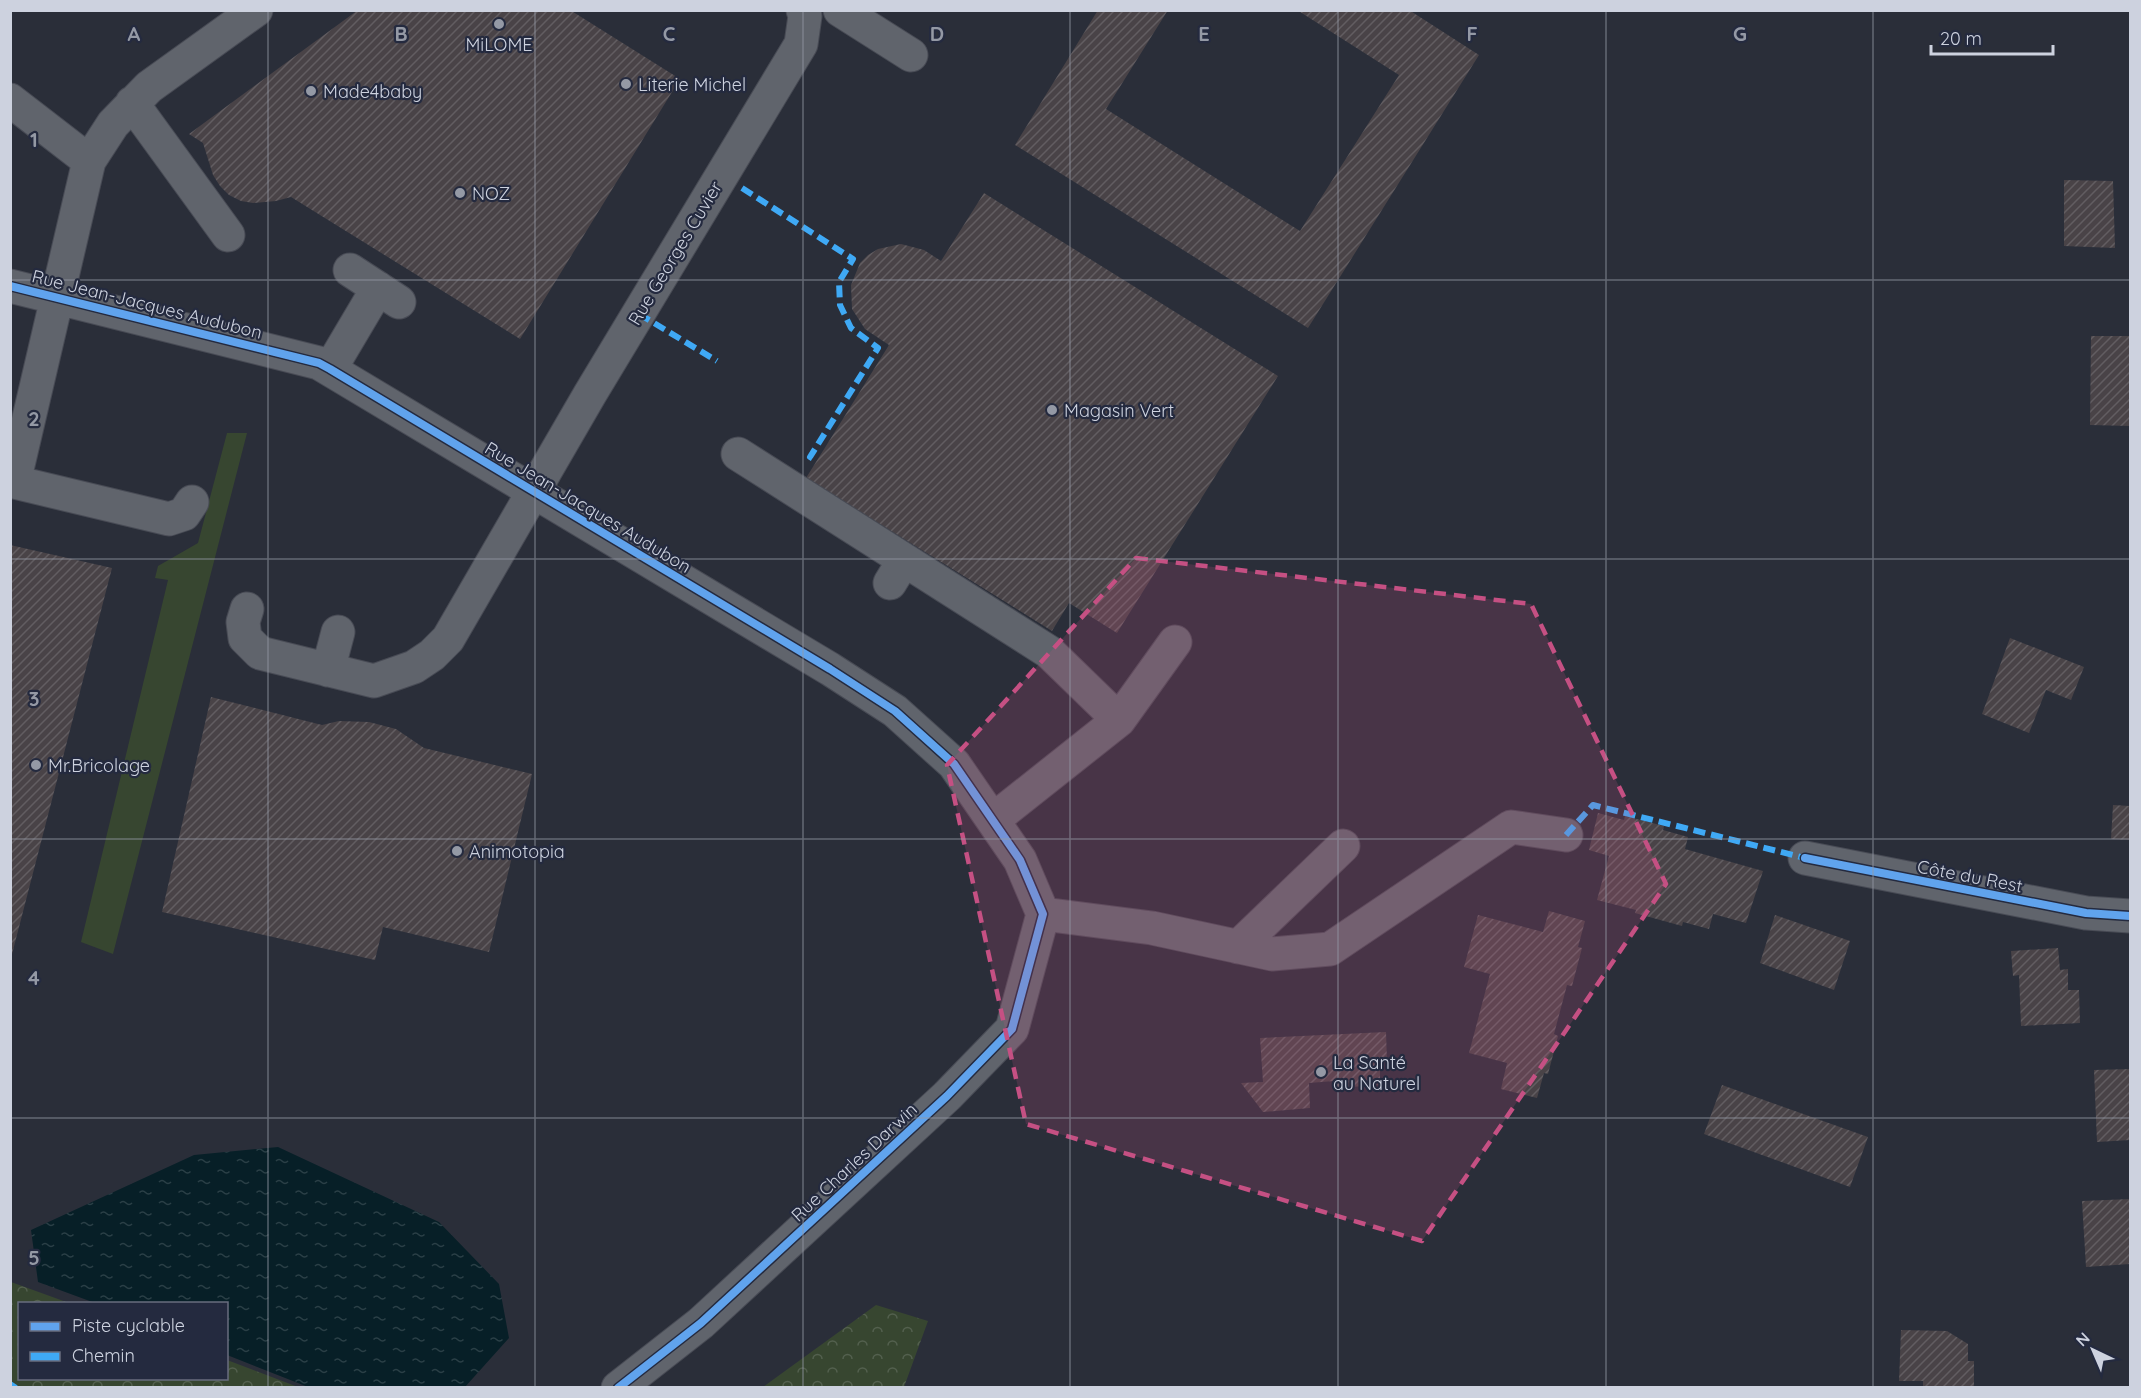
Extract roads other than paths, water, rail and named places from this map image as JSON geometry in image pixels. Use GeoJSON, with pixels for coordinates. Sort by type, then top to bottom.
{"type":"FeatureCollection","features":[{"type":"Feature","properties":{"kind":"street"},"geometry":{"type":"LineString","coordinates":[[192,502],[184,514],[169,519],[96,490],[12,482],[89,161],[113,124],[149,87],[256,10]]}},
{"type":"Feature","properties":{"kind":"street"},"geometry":{"type":"LineString","coordinates":[[840,10],[911,56]]}},
{"type":"Feature","properties":{"kind":"street","name":"Rue Georges Cuvier"},"geometry":{"type":"LineString","coordinates":[[247,609],[243,622],[245,638],[260,653],[374,681],[414,667],[432,655],[448,639],[532,492],[801,44],[807,12]]}},
{"type":"Feature","properties":{"kind":"street"},"geometry":{"type":"LineString","coordinates":[[10,100],[89,161]]}},
{"type":"Feature","properties":{"kind":"street"},"geometry":{"type":"LineString","coordinates":[[132,103],[228,235]]}},
{"type":"Feature","properties":{"kind":"street"},"geometry":{"type":"LineString","coordinates":[[330,369],[389,295],[350,270]]}},
{"type":"Feature","properties":{"kind":"street","name":"Rue Jean-Jacques Audubon"},"geometry":{"type":"LineString","coordinates":[[10,286],[319,363],[830,669],[895,711],[954,764],[1020,860],[1043,914]]}},
{"type":"Feature","properties":{"kind":"street"},"geometry":{"type":"LineString","coordinates":[[738,454],[897,571],[1050,652],[1119,720]]}},
{"type":"Feature","properties":{"kind":"street"},"geometry":{"type":"LineString","coordinates":[[328,670],[338,632]]}},
{"type":"Feature","properties":{"kind":"street"},"geometry":{"type":"LineString","coordinates":[[993,820],[1119,720],[1175,642]]}},
{"type":"Feature","properties":{"kind":"street"},"geometry":{"type":"LineString","coordinates":[[1043,914],[1152,928],[1272,954],[1330,949],[1511,827],[1566,835]]}},
{"type":"Feature","properties":{"kind":"street"},"geometry":{"type":"LineString","coordinates":[[1238,947],[1343,846]]}},
{"type":"Feature","properties":{"kind":"street","name":"Côte du Rest"},"geometry":{"type":"LineString","coordinates":[[1805,858],[2086,913],[2130,916]]}},
{"type":"Feature","properties":{"kind":"street","name":"Rue Charles Darwin"},"geometry":{"type":"LineString","coordinates":[[618,1388],[701,1323],[947,1096],[1012,1029],[1043,914]]}},
{"type":"Feature","properties":{"kind":"water"},"geometry":{"type":"Polygon","coordinates":[[[278,1147],[439,1222],[499,1284],[509,1338],[465,1387],[308,1387],[228,1355],[228,1302],[92,1302],[38,1282],[31,1230],[194,1155],[278,1147]]]}},
{"type":"Feature","properties":{"kind":"place","name":"MiLOME"},"geometry":{"type":"Point","coordinates":[499,24]}},
{"type":"Feature","properties":{"kind":"place","name":"Literie Michel"},"geometry":{"type":"Point","coordinates":[626,84]}},
{"type":"Feature","properties":{"kind":"place","name":"Made4baby"},"geometry":{"type":"Point","coordinates":[311,91]}},
{"type":"Feature","properties":{"kind":"place","name":"NOZ"},"geometry":{"type":"Point","coordinates":[460,193]}},
{"type":"Feature","properties":{"kind":"place","name":"Magasin Vert"},"geometry":{"type":"Point","coordinates":[1052,410]}},
{"type":"Feature","properties":{"kind":"place","name":"Mr.Bricolage"},"geometry":{"type":"Point","coordinates":[36,765]}},
{"type":"Feature","properties":{"kind":"place","name":"Animotopia"},"geometry":{"type":"Point","coordinates":[457,851]}},
{"type":"Feature","properties":{"kind":"place","name":"La Santé au Naturel"},"geometry":{"type":"Point","coordinates":[1321,1072]}}]}
